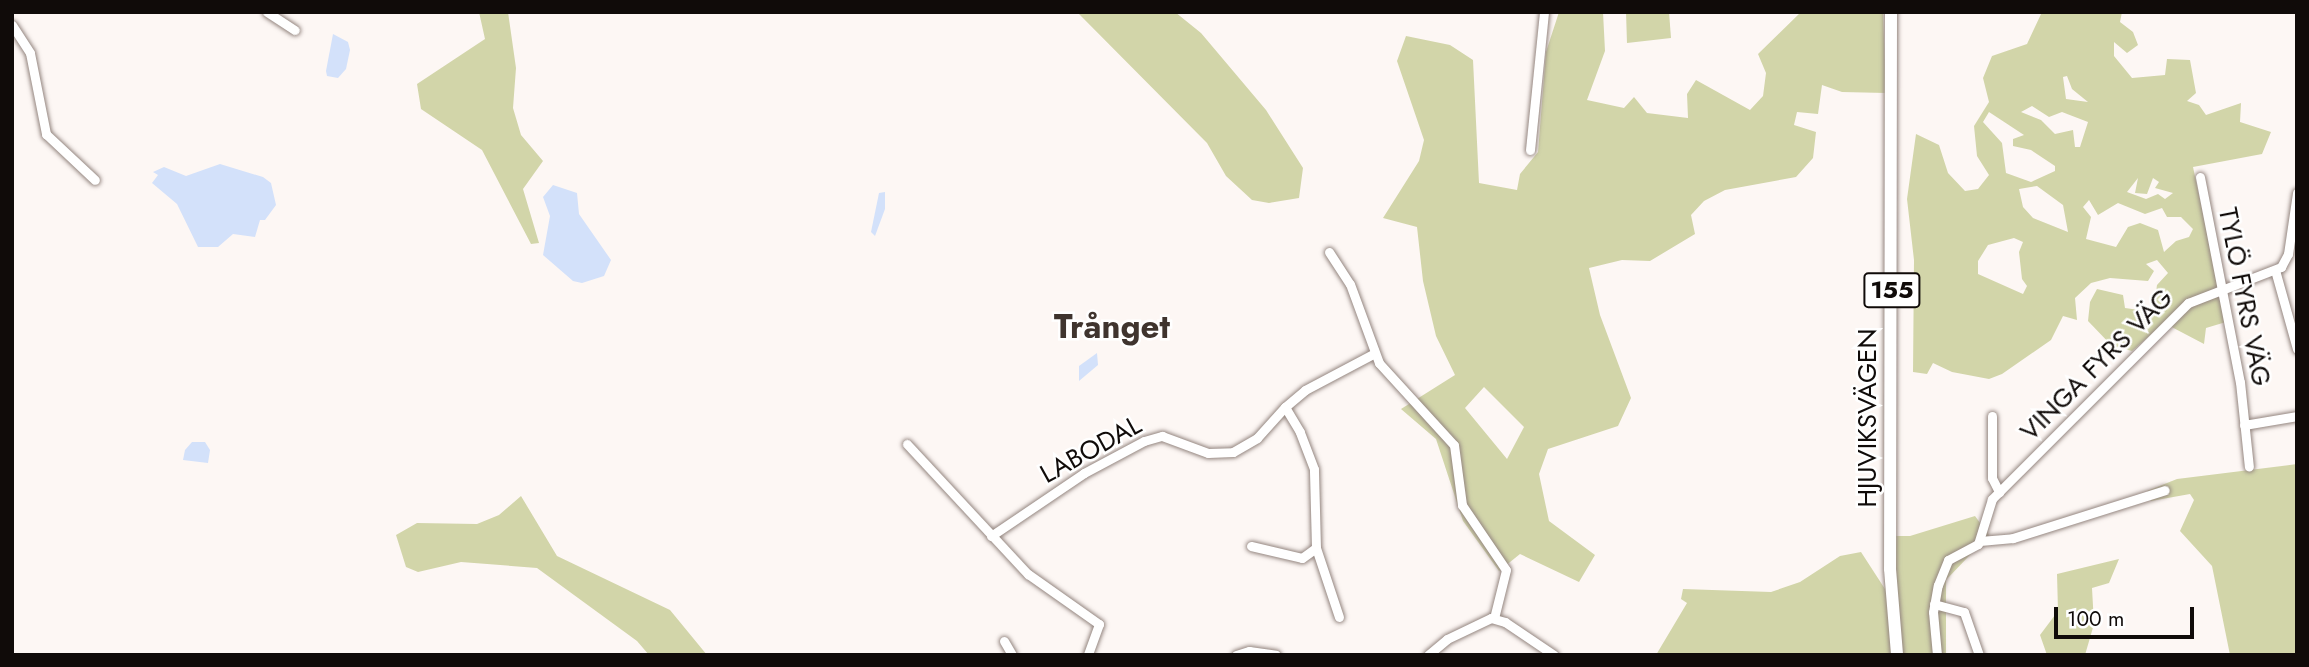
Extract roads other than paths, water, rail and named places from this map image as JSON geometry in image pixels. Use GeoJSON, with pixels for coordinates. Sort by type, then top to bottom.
{"type":"FeatureCollection","features":[{"type":"Feature","properties":{"kind":"main road","name":"HJUVIKSVÄGEN"},"geometry":{"type":"LineString","coordinates":[[1891,12],[1890,569],[1897,655]]}},
{"type":"Feature","properties":{"kind":"street"},"geometry":{"type":"LineString","coordinates":[[267,12],[295,30]]}},
{"type":"Feature","properties":{"kind":"street"},"geometry":{"type":"LineString","coordinates":[[1530,150],[1544,12]]}},
{"type":"Feature","properties":{"kind":"street"},"geometry":{"type":"LineString","coordinates":[[12,25],[30,52],[46,134],[95,180]]}},
{"type":"Feature","properties":{"kind":"street","name":"TYLÖ FYRS VÄG"},"geometry":{"type":"LineString","coordinates":[[2200,177],[2223,288],[2249,467]]}},
{"type":"Feature","properties":{"kind":"street"},"geometry":{"type":"LineString","coordinates":[[2297,192],[2288,254],[2275,270],[2297,349]]}},
{"type":"Feature","properties":{"kind":"street"},"geometry":{"type":"LineString","coordinates":[[1329,252],[1350,284],[1373,354],[1394,384],[1443,428],[1454,445],[1462,505],[1506,569],[1494,618]]}},
{"type":"Feature","properties":{"kind":"street","name":"VINGA FYRS VÄG"},"geometry":{"type":"LineString","coordinates":[[1980,541],[1985,510],[1999,492],[2174,315],[2200,296],[2275,270]]}},
{"type":"Feature","properties":{"kind":"street","name":"LABODAL"},"geometry":{"type":"LineString","coordinates":[[991,536],[1084,473],[1144,441],[1162,436],[1208,453],[1233,452],[1257,438],[1284,407],[1305,390],[1373,354]]}},
{"type":"Feature","properties":{"kind":"street"},"geometry":{"type":"LineString","coordinates":[[1284,407],[1300,432],[1314,469],[1316,548],[1339,618]]}},
{"type":"Feature","properties":{"kind":"street","name":"VINGA FYRS VÄG"},"geometry":{"type":"LineString","coordinates":[[1993,416],[1993,478],[1999,492]]}},
{"type":"Feature","properties":{"kind":"street","name":"TYLÖ FYRS VÄG"},"geometry":{"type":"LineString","coordinates":[[2245,425],[2297,416]]}},
{"type":"Feature","properties":{"kind":"street"},"geometry":{"type":"LineString","coordinates":[[907,444],[991,536],[1044,587],[1100,624],[1088,655]]}},
{"type":"Feature","properties":{"kind":"street"},"geometry":{"type":"LineString","coordinates":[[1937,655],[1934,604],[1948,560],[1980,541],[2013,538],[2165,490]]}},
{"type":"Feature","properties":{"kind":"street"},"geometry":{"type":"LineString","coordinates":[[1251,546],[1302,558],[1316,548]]}},
{"type":"Feature","properties":{"kind":"street"},"geometry":{"type":"LineString","coordinates":[[1934,604],[1964,612],[1979,655]]}},
{"type":"Feature","properties":{"kind":"street"},"geometry":{"type":"LineString","coordinates":[[1428,655],[1447,639],[1494,618]]}},
{"type":"Feature","properties":{"kind":"street"},"geometry":{"type":"LineString","coordinates":[[1494,618],[1554,655]]}},
{"type":"Feature","properties":{"kind":"street"},"geometry":{"type":"LineString","coordinates":[[1004,641],[1012,655]]}},
{"type":"Feature","properties":{"kind":"street"},"geometry":{"type":"LineString","coordinates":[[1236,655],[1249,650],[1276,655]]}},
{"type":"Feature","properties":{"kind":"water"},"geometry":{"type":"Polygon","coordinates":[[[333,34],[348,42],[350,50],[346,69],[338,78],[327,76],[326,71],[333,34]]]}},
{"type":"Feature","properties":{"kind":"water"},"geometry":{"type":"Polygon","coordinates":[[[220,164],[263,177],[271,183],[276,205],[265,220],[260,220],[255,237],[233,234],[218,247],[198,247],[177,204],[152,183],[158,175],[153,172],[164,167],[186,176],[220,164]]]}},
{"type":"Feature","properties":{"kind":"water"},"geometry":{"type":"Polygon","coordinates":[[[553,185],[577,193],[579,214],[611,260],[604,276],[582,283],[573,281],[543,255],[550,216],[543,197],[553,185]]]}},
{"type":"Feature","properties":{"kind":"water"},"geometry":{"type":"Polygon","coordinates":[[[885,192],[885,209],[875,236],[871,232],[879,193],[885,192]]]}},
{"type":"Feature","properties":{"kind":"water"},"geometry":{"type":"Polygon","coordinates":[[[1097,353],[1098,365],[1079,381],[1079,366],[1097,353]]]}},
{"type":"Feature","properties":{"kind":"water"},"geometry":{"type":"Polygon","coordinates":[[[192,442],[205,442],[210,450],[208,463],[183,460],[185,450],[192,442]]]}},
{"type":"Feature","properties":{"kind":"district","name":"Trånget"},"geometry":{"type":"Point","coordinates":[1112,327]}}]}
